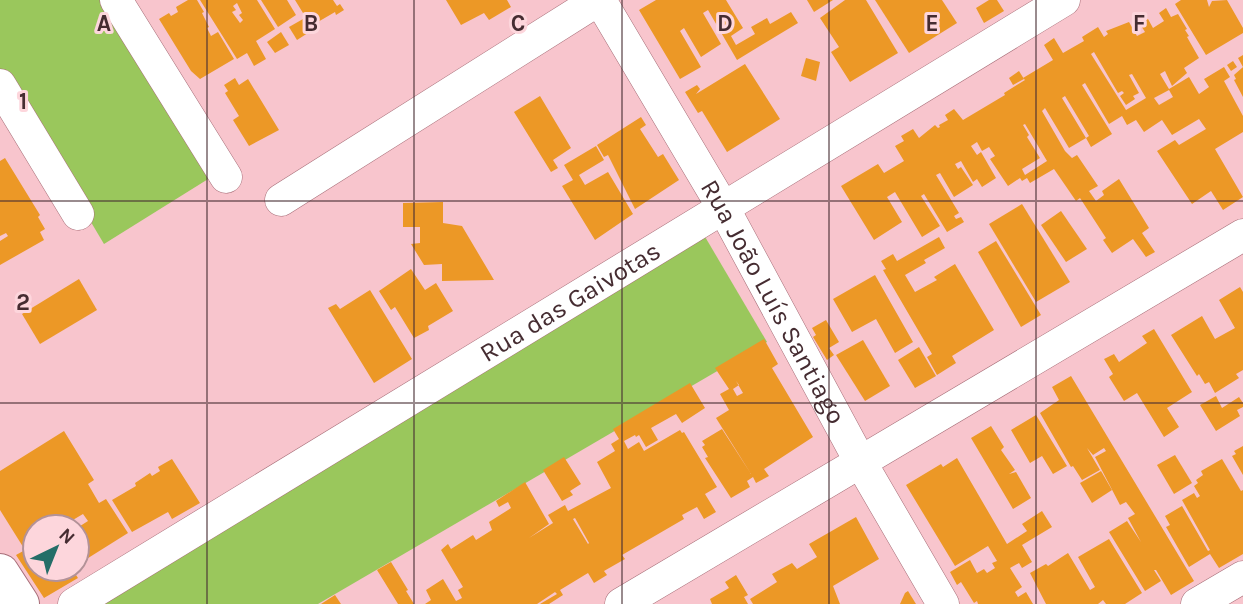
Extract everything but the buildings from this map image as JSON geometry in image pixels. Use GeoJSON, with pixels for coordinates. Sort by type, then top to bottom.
{"type":"FeatureCollection","features":[{"type":"Feature","properties":{"kind":"street"},"geometry":{"type":"LineString","coordinates":[[281,200],[599,0]]}},
{"type":"Feature","properties":{"kind":"street","name":"Rua João Luís Santiago"},"geometry":{"type":"LineString","coordinates":[[599,0],[724,209],[861,463],[943,604]]}},
{"type":"Feature","properties":{"kind":"street","name":"Rua das Gaivotas"},"geometry":{"type":"LineString","coordinates":[[75,604],[1064,0]]}},
{"type":"Feature","properties":{"kind":"street"},"geometry":{"type":"LineString","coordinates":[[128,4],[226,177]]}},
{"type":"Feature","properties":{"kind":"street"},"geometry":{"type":"LineString","coordinates":[[0,85],[78,214]]}},
{"type":"Feature","properties":{"kind":"street"},"geometry":{"type":"LineString","coordinates":[[621,604],[1243,236]]}},
{"type":"Feature","properties":{"kind":"street"},"geometry":{"type":"LineString","coordinates":[[1197,604],[1243,577]]}},
{"type":"Feature","properties":{"kind":"green space"},"geometry":{"type":"Polygon","coordinates":[[[0,0],[103,0],[213,176],[104,244],[0,69],[0,0]]]}},
{"type":"Feature","properties":{"kind":"green space"},"geometry":{"type":"Polygon","coordinates":[[[704,235],[767,342],[318,604],[86,604],[704,235]]]}}]}
